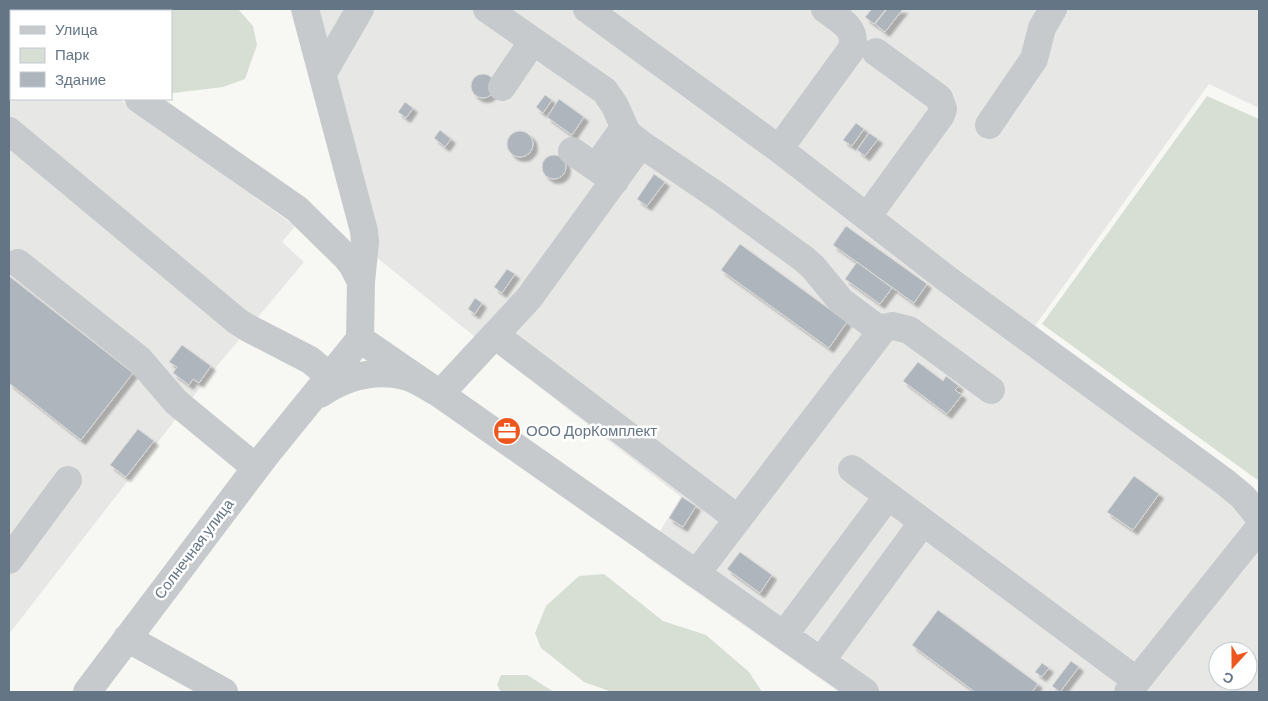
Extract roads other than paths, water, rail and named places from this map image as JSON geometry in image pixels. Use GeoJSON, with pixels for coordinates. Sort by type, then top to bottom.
{"type":"FeatureCollection","features":[{"type":"Feature","properties":{"kind":"street"},"geometry":{"type":"LineString","coordinates":[[305,9],[364,231],[360,339],[334,380]]}},
{"type":"Feature","properties":{"kind":"street"},"geometry":{"type":"LineString","coordinates":[[323,73],[360,9]]}},
{"type":"Feature","properties":{"kind":"street"},"geometry":{"type":"LineString","coordinates":[[487,9],[605,91],[632,136],[804,259],[841,301],[881,331]]}},
{"type":"Feature","properties":{"kind":"street"},"geometry":{"type":"LineString","coordinates":[[587,9],[778,149],[947,279],[1225,482],[1242,496],[1259,517]]}},
{"type":"Feature","properties":{"kind":"street"},"geometry":{"type":"LineString","coordinates":[[778,149],[854,44],[852,31],[825,9]]}},
{"type":"Feature","properties":{"kind":"street"},"geometry":{"type":"LineString","coordinates":[[990,125],[1034,58],[1042,28],[1053,9]]}},
{"type":"Feature","properties":{"kind":"street"},"geometry":{"type":"LineString","coordinates":[[502,87],[533,41]]}},
{"type":"Feature","properties":{"kind":"street"},"geometry":{"type":"LineString","coordinates":[[867,217],[941,115],[943,109],[942,103],[938,98],[876,52]]}},
{"type":"Feature","properties":{"kind":"street"},"geometry":{"type":"LineString","coordinates":[[140,100],[297,209],[346,257],[361,282]]}},
{"type":"Feature","properties":{"kind":"street"},"geometry":{"type":"LineString","coordinates":[[9,131],[248,328],[310,360],[334,380],[368,374],[406,376],[440,394]]}},
{"type":"Feature","properties":{"kind":"street"},"geometry":{"type":"LineString","coordinates":[[440,394],[529,298],[605,174],[632,136]]}},
{"type":"Feature","properties":{"kind":"street"},"geometry":{"type":"LineString","coordinates":[[572,150],[605,174]]}},
{"type":"Feature","properties":{"kind":"street"},"geometry":{"type":"LineString","coordinates":[[18,263],[140,360],[176,402],[256,468]]}},
{"type":"Feature","properties":{"kind":"street"},"geometry":{"type":"LineString","coordinates":[[696,574],[884,328],[892,326],[909,330],[991,390]]}},
{"type":"Feature","properties":{"kind":"street"},"geometry":{"type":"LineString","coordinates":[[495,335],[738,519]]}},
{"type":"Feature","properties":{"kind":"street"},"geometry":{"type":"LineString","coordinates":[[360,339],[865,692]]}},
{"type":"Feature","properties":{"kind":"street","name":"Солнечная улица"},"geometry":{"type":"LineString","coordinates":[[87,692],[256,468],[304,408],[334,380]]}},
{"type":"Feature","properties":{"kind":"street"},"geometry":{"type":"LineString","coordinates":[[852,469],[923,522],[1133,687],[1259,528]]}},
{"type":"Feature","properties":{"kind":"street"},"geometry":{"type":"LineString","coordinates":[[9,560],[68,480]]}},
{"type":"Feature","properties":{"kind":"street"},"geometry":{"type":"LineString","coordinates":[[784,636],[888,496]]}},
{"type":"Feature","properties":{"kind":"street"},"geometry":{"type":"LineString","coordinates":[[821,661],[923,522]]}},
{"type":"Feature","properties":{"kind":"street"},"geometry":{"type":"LineString","coordinates":[[127,638],[224,692]]}},
{"type":"Feature","properties":{"kind":"place","name":"ООО ДорКомплект"},"geometry":{"type":"Point","coordinates":[507,431]}}]}
